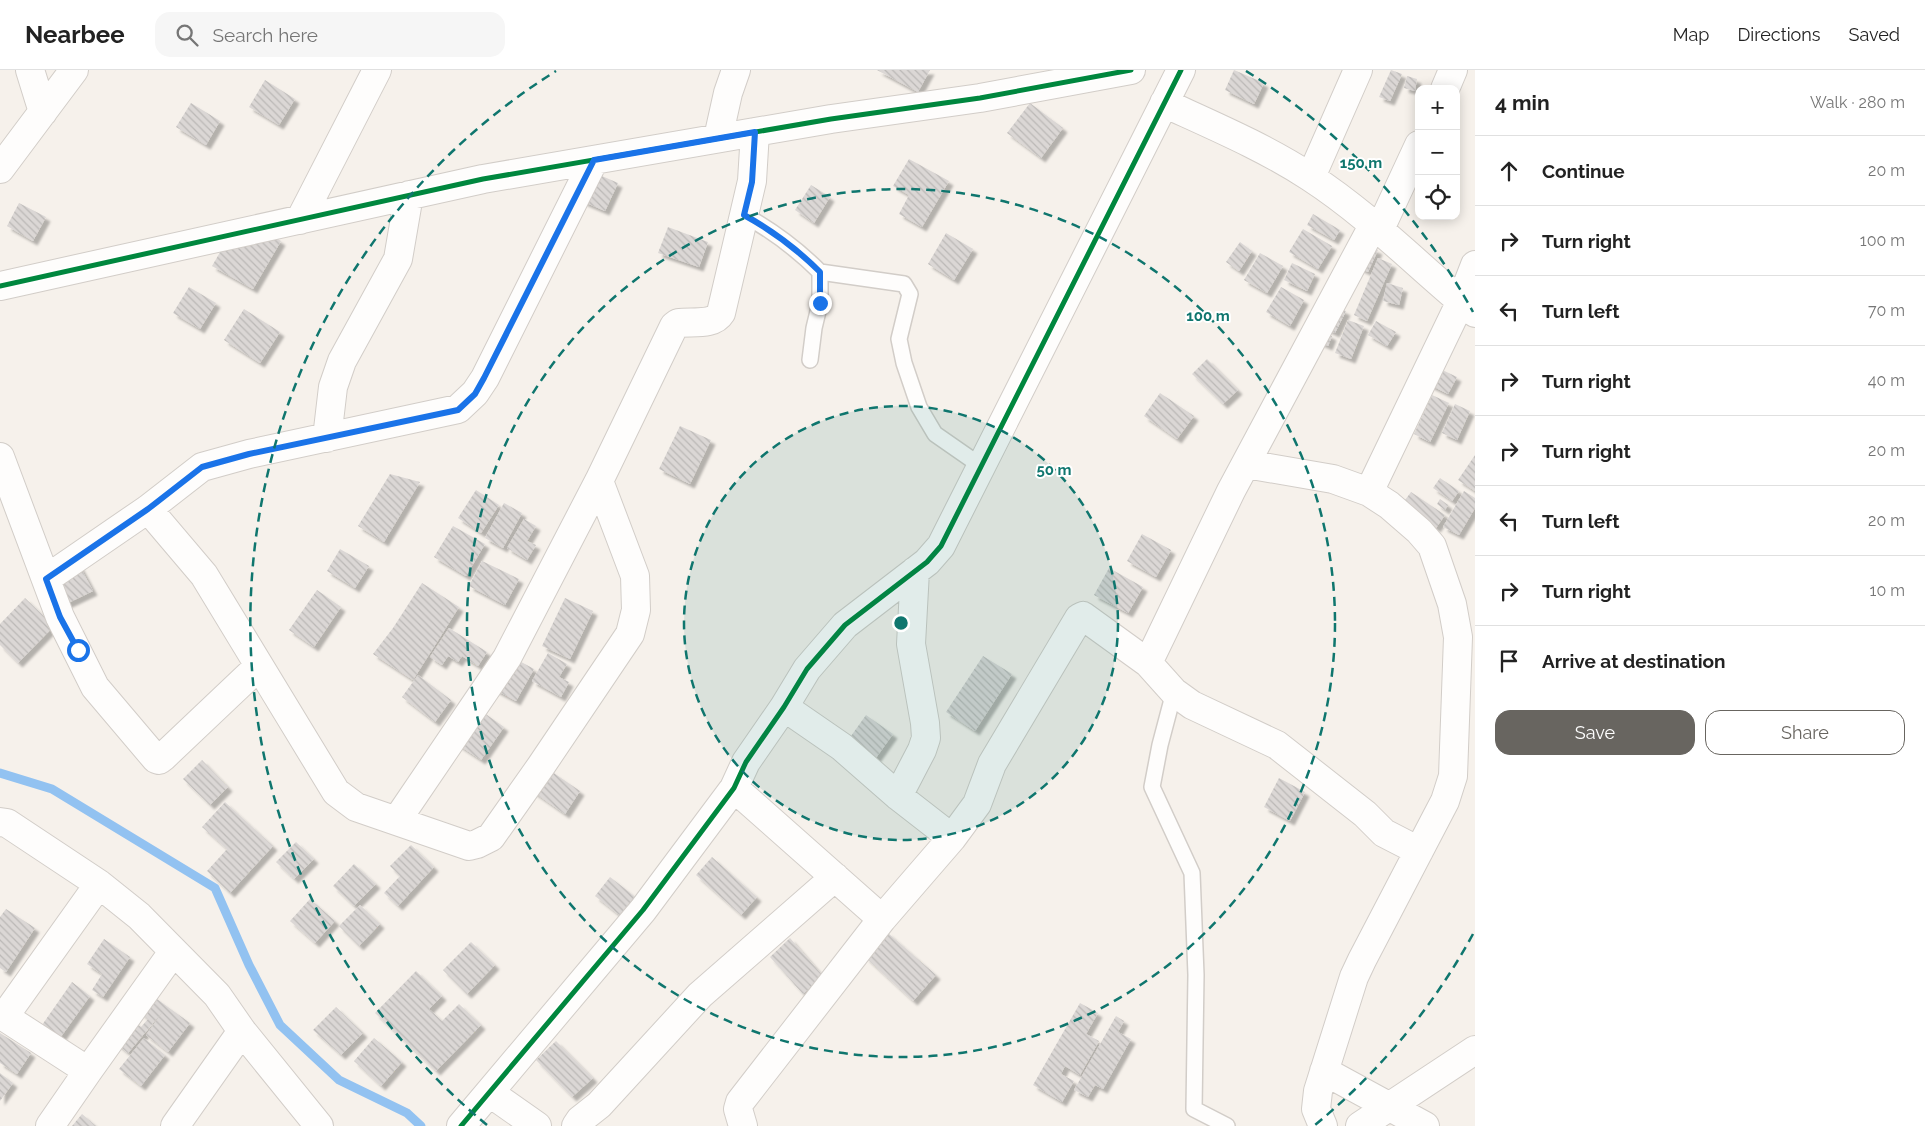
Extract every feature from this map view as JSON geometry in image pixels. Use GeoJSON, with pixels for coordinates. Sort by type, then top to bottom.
{"type":"FeatureCollection","features":[{"type":"Feature","properties":{"kind":"street"},"geometry":{"type":"LineString","coordinates":[[30,70],[42,112]]}},
{"type":"Feature","properties":{"kind":"street"},"geometry":{"type":"LineString","coordinates":[[0,169],[74,70]]}},
{"type":"Feature","properties":{"kind":"street"},"geometry":{"type":"LineString","coordinates":[[300,220],[377,70]]}},
{"type":"Feature","properties":{"kind":"street"},"geometry":{"type":"LineString","coordinates":[[718,138],[728,93],[736,70]]}},
{"type":"Feature","properties":{"kind":"street"},"geometry":{"type":"LineString","coordinates":[[0,286],[483,179],[831,119],[980,98],[1047,77],[1130,70]]}},
{"type":"Feature","properties":{"kind":"street"},"geometry":{"type":"LineString","coordinates":[[461,1126],[643,910],[734,788],[746,762],[784,707],[807,669],[845,625],[927,562],[941,546],[1181,70]]}},
{"type":"Feature","properties":{"kind":"street"},"geometry":{"type":"LineString","coordinates":[[1311,177],[1358,70]]}},
{"type":"Feature","properties":{"kind":"street"},"geometry":{"type":"LineString","coordinates":[[1447,85],[1453,70]]}},
{"type":"Feature","properties":{"kind":"street"},"geometry":{"type":"LineString","coordinates":[[1164,103],[1252,142],[1311,177],[1380,229],[1468,307]]}},
{"type":"Feature","properties":{"kind":"street"},"geometry":{"type":"LineString","coordinates":[[396,820],[507,658],[599,481],[674,326],[678,323],[711,321],[721,313],[752,182],[755,132]]}},
{"type":"Feature","properties":{"kind":"street"},"geometry":{"type":"LineString","coordinates":[[1148,663],[1231,491],[1368,236],[1380,229],[1415,153]]}},
{"type":"Feature","properties":{"kind":"street"},"geometry":{"type":"LineString","coordinates":[[46,579],[148,509],[202,467],[249,454],[458,410],[475,394],[594,160]]}},
{"type":"Feature","properties":{"kind":"street"},"geometry":{"type":"LineString","coordinates":[[327,438],[333,387],[342,361],[398,259],[409,195]]}},
{"type":"Feature","properties":{"kind":"street"},"geometry":{"type":"LineString","coordinates":[[1369,492],[1468,307],[1475,265]]}},
{"type":"Feature","properties":{"kind":"street"},"geometry":{"type":"LineString","coordinates":[[0,458],[60,617],[95,687],[156,759],[159,760],[163,757],[258,667]]}},
{"type":"Feature","properties":{"kind":"street"},"geometry":{"type":"LineString","coordinates":[[1246,464],[1333,479],[1369,492],[1389,505],[1419,531],[1432,546],[1452,604],[1458,637],[1454,776],[1445,801],[1354,977],[1318,1091],[1316,1109],[1322,1126]]}},
{"type":"Feature","properties":{"kind":"street"},"geometry":{"type":"LineString","coordinates":[[148,509],[204,575],[258,667],[336,792],[356,807],[469,846],[491,837],[630,634],[636,610],[635,576],[599,481]]}},
{"type":"Feature","properties":{"kind":"street"},"geometry":{"type":"LineString","coordinates":[[898,796],[922,750],[926,738],[926,723],[911,644],[915,571]]}},
{"type":"Feature","properties":{"kind":"street"},"geometry":{"type":"LineString","coordinates":[[743,1126],[738,1108],[740,1102],[882,919],[952,838],[977,804],[992,764],[1079,618],[1085,617],[1148,663],[1174,692],[1192,705],[1277,745],[1365,814],[1384,833],[1419,851]]}},
{"type":"Feature","properties":{"kind":"street"},"geometry":{"type":"LineString","coordinates":[[784,707],[842,747],[898,796],[952,838]]}},
{"type":"Feature","properties":{"kind":"street"},"geometry":{"type":"LineString","coordinates":[[734,788],[882,919]]}},
{"type":"Feature","properties":{"kind":"street"},"geometry":{"type":"LineString","coordinates":[[0,822],[6,823],[99,884],[139,916],[216,995],[242,1031],[319,1126]]}},
{"type":"Feature","properties":{"kind":"street"},"geometry":{"type":"LineString","coordinates":[[576,1126],[580,1120],[599,1105],[700,995],[835,877]]}},
{"type":"Feature","properties":{"kind":"street"},"geometry":{"type":"LineString","coordinates":[[88,1071],[2,1015],[99,884]]}},
{"type":"Feature","properties":{"kind":"street"},"geometry":{"type":"LineString","coordinates":[[50,1126],[173,952]]}},
{"type":"Feature","properties":{"kind":"street"},"geometry":{"type":"LineString","coordinates":[[184,1122],[242,1031]]}},
{"type":"Feature","properties":{"kind":"street"},"geometry":{"type":"LineString","coordinates":[[1360,1126],[1475,1050]]}},
{"type":"Feature","properties":{"kind":"street"},"geometry":{"type":"LineString","coordinates":[[1324,1071],[1425,1126]]}},
{"type":"Feature","properties":{"kind":"street"},"geometry":{"type":"LineString","coordinates":[[490,1093],[537,1126]]}},
{"type":"Feature","properties":{"kind":"lane"},"geometry":{"type":"LineString","coordinates":[[744,215],[767,227],[820,272],[904,284],[910,294],[899,339],[904,363],[918,407],[935,434],[981,466]]}},
{"type":"Feature","properties":{"kind":"lane"},"geometry":{"type":"LineString","coordinates":[[810,360],[814,328],[820,303],[820,272]]}},
{"type":"Feature","properties":{"kind":"lane"},"geometry":{"type":"LineString","coordinates":[[1174,692],[1160,745],[1152,787],[1192,873],[1196,975],[1194,1109],[1227,1126]]}},
{"type":"Feature","properties":{"kind":"building"},"geometry":{"type":"Polygon","coordinates":[[[877,70],[930,70],[918,92],[877,70]]]}},
{"type":"Feature","properties":{"kind":"building"},"geometry":{"type":"Polygon","coordinates":[[[1234,70],[1264,83],[1254,104],[1225,90],[1234,70]]]}},
{"type":"Feature","properties":{"kind":"building"},"geometry":{"type":"Polygon","coordinates":[[[1391,70],[1402,74],[1390,101],[1379,97],[1391,70]]]}},
{"type":"Feature","properties":{"kind":"building"},"geometry":{"type":"Polygon","coordinates":[[[1407,76],[1417,79],[1415,91],[1404,88],[1407,76]]]}},
{"type":"Feature","properties":{"kind":"building"},"geometry":{"type":"Polygon","coordinates":[[[265,80],[295,99],[279,125],[249,107],[265,80]]]}},
{"type":"Feature","properties":{"kind":"building"},"geometry":{"type":"Polygon","coordinates":[[[191,103],[220,121],[206,145],[176,127],[191,103]]]}},
{"type":"Feature","properties":{"kind":"building"},"geometry":{"type":"Polygon","coordinates":[[[1030,103],[1063,128],[1041,158],[1007,133],[1030,103]]]}},
{"type":"Feature","properties":{"kind":"building"},"geometry":{"type":"Polygon","coordinates":[[[909,159],[949,181],[922,227],[899,214],[909,195],[893,186],[909,159]]]}},
{"type":"Feature","properties":{"kind":"building"},"geometry":{"type":"Polygon","coordinates":[[[595,173],[618,183],[605,211],[582,201],[595,173]]]}},
{"type":"Feature","properties":{"kind":"building"},"geometry":{"type":"Polygon","coordinates":[[[811,185],[830,197],[814,223],[795,210],[811,185]]]}},
{"type":"Feature","properties":{"kind":"building"},"geometry":{"type":"Polygon","coordinates":[[[19,203],[46,217],[33,241],[7,226],[19,203]]]}},
{"type":"Feature","properties":{"kind":"building"},"geometry":{"type":"Polygon","coordinates":[[[1313,214],[1340,230],[1334,240],[1307,225],[1313,214]]]}},
{"type":"Feature","properties":{"kind":"building"},"geometry":{"type":"Polygon","coordinates":[[[668,227],[708,242],[699,267],[658,253],[668,227]]]}},
{"type":"Feature","properties":{"kind":"building"},"geometry":{"type":"Polygon","coordinates":[[[1303,229],[1332,246],[1318,269],[1289,252],[1303,229]]]}},
{"type":"Feature","properties":{"kind":"building"},"geometry":{"type":"Polygon","coordinates":[[[946,233],[973,249],[954,280],[928,264],[946,233]]]}},
{"type":"Feature","properties":{"kind":"building"},"geometry":{"type":"Polygon","coordinates":[[[271,235],[281,241],[253,289],[212,266],[226,242],[271,235]]]}},
{"type":"Feature","properties":{"kind":"building"},"geometry":{"type":"Polygon","coordinates":[[[1240,242],[1252,251],[1239,271],[1226,262],[1240,242]]]}},
{"type":"Feature","properties":{"kind":"building"},"geometry":{"type":"Polygon","coordinates":[[[1367,246],[1378,250],[1368,272],[1358,267],[1367,246]]]}},
{"type":"Feature","properties":{"kind":"building"},"geometry":{"type":"Polygon","coordinates":[[[1260,253],[1283,266],[1267,293],[1244,280],[1260,253]]]}},
{"type":"Feature","properties":{"kind":"building"},"geometry":{"type":"Polygon","coordinates":[[[1378,258],[1392,264],[1367,321],[1354,315],[1378,258]]]}},
{"type":"Feature","properties":{"kind":"building"},"geometry":{"type":"Polygon","coordinates":[[[1292,263],[1315,274],[1307,291],[1284,280],[1292,263]]]}},
{"type":"Feature","properties":{"kind":"building"},"geometry":{"type":"Polygon","coordinates":[[[1387,283],[1403,288],[1399,305],[1383,301],[1387,283]]]}},
{"type":"Feature","properties":{"kind":"building"},"geometry":{"type":"Polygon","coordinates":[[[189,287],[216,303],[200,329],[173,313],[189,287]]]}},
{"type":"Feature","properties":{"kind":"building"},"geometry":{"type":"Polygon","coordinates":[[[1281,287],[1304,300],[1290,326],[1266,312],[1281,287]]]}},
{"type":"Feature","properties":{"kind":"building"},"geometry":{"type":"Polygon","coordinates":[[[1335,306],[1346,311],[1335,333],[1325,328],[1335,306]]]}},
{"type":"Feature","properties":{"kind":"building"},"geometry":{"type":"Polygon","coordinates":[[[244,309],[280,332],[260,363],[224,340],[244,309]]]}},
{"type":"Feature","properties":{"kind":"building"},"geometry":{"type":"Polygon","coordinates":[[[1348,320],[1364,326],[1351,359],[1335,353],[1348,320]]]}},
{"type":"Feature","properties":{"kind":"building"},"geometry":{"type":"Polygon","coordinates":[[[1376,321],[1396,332],[1387,346],[1368,335],[1376,321]]]}},
{"type":"Feature","properties":{"kind":"building"},"geometry":{"type":"Polygon","coordinates":[[[1322,331],[1332,336],[1328,346],[1317,341],[1322,331]]]}},
{"type":"Feature","properties":{"kind":"building"},"geometry":{"type":"Polygon","coordinates":[[[1207,359],[1238,390],[1223,404],[1192,374],[1207,359]]]}},
{"type":"Feature","properties":{"kind":"building"},"geometry":{"type":"Polygon","coordinates":[[[1436,367],[1457,377],[1448,394],[1428,384],[1436,367]]]}},
{"type":"Feature","properties":{"kind":"building"},"geometry":{"type":"Polygon","coordinates":[[[1160,393],[1194,416],[1177,439],[1144,416],[1160,393]]]}},
{"type":"Feature","properties":{"kind":"building"},"geometry":{"type":"Polygon","coordinates":[[[1432,395],[1449,403],[1430,442],[1414,434],[1432,395]]]}},
{"type":"Feature","properties":{"kind":"building"},"geometry":{"type":"Polygon","coordinates":[[[1455,404],[1470,411],[1457,440],[1442,433],[1455,404]]]}},
{"type":"Feature","properties":{"kind":"building"},"geometry":{"type":"Polygon","coordinates":[[[680,426],[711,440],[690,484],[659,469],[680,426]]]}},
{"type":"Feature","properties":{"kind":"building"},"geometry":{"type":"Polygon","coordinates":[[[1475,455],[1475,491],[1458,480],[1475,455]]]}},
{"type":"Feature","properties":{"kind":"building"},"geometry":{"type":"Polygon","coordinates":[[[390,474],[420,482],[384,542],[358,526],[390,474]]]}},
{"type":"Feature","properties":{"kind":"building"},"geometry":{"type":"Polygon","coordinates":[[[1440,478],[1459,491],[1452,501],[1433,488],[1440,478]]]}},
{"type":"Feature","properties":{"kind":"building"},"geometry":{"type":"Polygon","coordinates":[[[476,490],[499,505],[481,533],[458,518],[476,490]]]}},
{"type":"Feature","properties":{"kind":"building"},"geometry":{"type":"Polygon","coordinates":[[[1464,491],[1475,498],[1475,508],[1459,535],[1443,527],[1464,491]]]}},
{"type":"Feature","properties":{"kind":"building"},"geometry":{"type":"Polygon","coordinates":[[[1411,492],[1445,515],[1436,528],[1402,504],[1411,492]]]}},
{"type":"Feature","properties":{"kind":"building"},"geometry":{"type":"Polygon","coordinates":[[[1440,499],[1448,505],[1445,510],[1437,504],[1440,499]]]}},
{"type":"Feature","properties":{"kind":"building"},"geometry":{"type":"Polygon","coordinates":[[[504,503],[522,513],[503,548],[485,538],[504,503]]]}},
{"type":"Feature","properties":{"kind":"building"},"geometry":{"type":"Polygon","coordinates":[[[524,519],[536,526],[527,541],[536,545],[527,560],[507,548],[524,519]]]}},
{"type":"Feature","properties":{"kind":"building"},"geometry":{"type":"Polygon","coordinates":[[[453,526],[485,544],[466,576],[434,557],[453,526]]]}},
{"type":"Feature","properties":{"kind":"building"},"geometry":{"type":"Polygon","coordinates":[[[1142,534],[1171,550],[1156,577],[1127,561],[1142,534]]]}},
{"type":"Feature","properties":{"kind":"building"},"geometry":{"type":"Polygon","coordinates":[[[340,549],[369,566],[355,588],[327,571],[340,549]]]}},
{"type":"Feature","properties":{"kind":"building"},"geometry":{"type":"Polygon","coordinates":[[[482,561],[519,579],[505,605],[469,586],[482,561]]]}},
{"type":"Feature","properties":{"kind":"building"},"geometry":{"type":"Polygon","coordinates":[[[79,565],[93,591],[66,604],[53,579],[79,565]]]}},
{"type":"Feature","properties":{"kind":"building"},"geometry":{"type":"Polygon","coordinates":[[[1109,568],[1143,587],[1128,613],[1094,595],[1109,568]]]}},
{"type":"Feature","properties":{"kind":"building"},"geometry":{"type":"Polygon","coordinates":[[[422,583],[459,607],[413,680],[373,654],[393,628],[422,583]]]}},
{"type":"Feature","properties":{"kind":"building"},"geometry":{"type":"Polygon","coordinates":[[[317,590],[341,607],[314,647],[289,630],[317,590]]]}},
{"type":"Feature","properties":{"kind":"building"},"geometry":{"type":"Polygon","coordinates":[[[25,598],[54,626],[18,663],[0,645],[0,624],[25,598]]]}},
{"type":"Feature","properties":{"kind":"building"},"geometry":{"type":"Polygon","coordinates":[[[565,598],[593,611],[570,659],[542,646],[565,598]]]}},
{"type":"Feature","properties":{"kind":"building"},"geometry":{"type":"Polygon","coordinates":[[[449,628],[487,652],[478,666],[462,656],[458,662],[448,656],[442,665],[430,657],[449,628]]]}},
{"type":"Feature","properties":{"kind":"building"},"geometry":{"type":"Polygon","coordinates":[[[548,653],[567,664],[559,677],[569,682],[561,697],[532,681],[548,653]]]}},
{"type":"Feature","properties":{"kind":"building"},"geometry":{"type":"Polygon","coordinates":[[[983,656],[1012,674],[975,731],[946,712],[983,656]]]}},
{"type":"Feature","properties":{"kind":"building"},"geometry":{"type":"Polygon","coordinates":[[[512,657],[534,669],[516,701],[494,689],[512,657]]]}},
{"type":"Feature","properties":{"kind":"building"},"geometry":{"type":"Polygon","coordinates":[[[418,675],[451,700],[435,722],[402,697],[418,675]]]}},
{"type":"Feature","properties":{"kind":"building"},"geometry":{"type":"Polygon","coordinates":[[[480,710],[504,727],[481,760],[457,744],[480,710]]]}},
{"type":"Feature","properties":{"kind":"building"},"geometry":{"type":"Polygon","coordinates":[[[866,715],[893,734],[873,762],[846,743],[866,715]]]}},
{"type":"Feature","properties":{"kind":"building"},"geometry":{"type":"Polygon","coordinates":[[[202,760],[228,787],[210,805],[183,779],[202,760]]]}},
{"type":"Feature","properties":{"kind":"building"},"geometry":{"type":"Polygon","coordinates":[[[548,769],[580,791],[565,814],[532,791],[548,769]]]}},
{"type":"Feature","properties":{"kind":"building"},"geometry":{"type":"Polygon","coordinates":[[[1279,778],[1305,792],[1290,821],[1264,807],[1279,778]]]}},
{"type":"Feature","properties":{"kind":"building"},"geometry":{"type":"Polygon","coordinates":[[[225,802],[273,846],[230,893],[207,871],[227,849],[202,827],[225,802]]]}},
{"type":"Feature","properties":{"kind":"building"},"geometry":{"type":"Polygon","coordinates":[[[296,842],[314,859],[294,879],[276,862],[296,842]]]}},
{"type":"Feature","properties":{"kind":"building"},"geometry":{"type":"Polygon","coordinates":[[[411,845],[434,867],[398,906],[384,893],[400,876],[390,866],[411,845]]]}},
{"type":"Feature","properties":{"kind":"building"},"geometry":{"type":"Polygon","coordinates":[[[712,857],[757,897],[741,915],[696,875],[712,857]]]}},
{"type":"Feature","properties":{"kind":"building"},"geometry":{"type":"Polygon","coordinates":[[[354,864],[376,884],[354,906],[333,886],[354,864]]]}},
{"type":"Feature","properties":{"kind":"building"},"geometry":{"type":"Polygon","coordinates":[[[610,877],[638,899],[623,918],[595,896],[610,877]]]}},
{"type":"Feature","properties":{"kind":"building"},"geometry":{"type":"Polygon","coordinates":[[[310,899],[335,921],[315,943],[290,921],[310,899]]]}},
{"type":"Feature","properties":{"kind":"building"},"geometry":{"type":"Polygon","coordinates":[[[360,905],[380,924],[359,946],[339,926],[360,905]]]}},
{"type":"Feature","properties":{"kind":"building"},"geometry":{"type":"Polygon","coordinates":[[[6,909],[35,928],[6,972],[0,968],[0,917],[6,909]]]}},
{"type":"Feature","properties":{"kind":"building"},"geometry":{"type":"Polygon","coordinates":[[[887,932],[936,975],[913,1001],[865,957],[887,932]]]}},
{"type":"Feature","properties":{"kind":"building"},"geometry":{"type":"Polygon","coordinates":[[[790,938],[823,976],[803,994],[770,957],[790,938]]]}},
{"type":"Feature","properties":{"kind":"building"},"geometry":{"type":"Polygon","coordinates":[[[104,939],[130,957],[103,997],[92,990],[102,974],[87,964],[104,939]]]}},
{"type":"Feature","properties":{"kind":"building"},"geometry":{"type":"Polygon","coordinates":[[[471,942],[495,965],[467,994],[443,970],[471,942]]]}},
{"type":"Feature","properties":{"kind":"building"},"geometry":{"type":"Polygon","coordinates":[[[416,971],[442,996],[429,1009],[442,1021],[459,1004],[481,1025],[436,1071],[375,1013],[416,971]]]}},
{"type":"Feature","properties":{"kind":"building"},"geometry":{"type":"Polygon","coordinates":[[[72,982],[90,996],[60,1038],[42,1025],[72,982]]]}},
{"type":"Feature","properties":{"kind":"building"},"geometry":{"type":"Polygon","coordinates":[[[150,994],[190,1023],[168,1052],[146,1035],[164,1010],[128,1053],[113,1041],[131,1019],[141,1027],[148,1019],[137,1010],[150,994]]]}},
{"type":"Feature","properties":{"kind":"building"},"geometry":{"type":"Polygon","coordinates":[[[1080,1003],[1098,1013],[1086,1034],[1099,1041],[1080,1075],[1065,1066],[1061,1074],[1074,1081],[1062,1102],[1033,1085],[1080,1003]]]}},
{"type":"Feature","properties":{"kind":"building"},"geometry":{"type":"Polygon","coordinates":[[[336,1007],[363,1033],[341,1055],[313,1030],[336,1007]]]}},
{"type":"Feature","properties":{"kind":"building"},"geometry":{"type":"Polygon","coordinates":[[[1116,1016],[1124,1021],[1118,1032],[1131,1039],[1103,1089],[1095,1085],[1088,1097],[1074,1090],[1116,1016]]]}},
{"type":"Feature","properties":{"kind":"building"},"geometry":{"type":"Polygon","coordinates":[[[0,1033],[31,1053],[17,1074],[0,1063],[0,1033]]]}},
{"type":"Feature","properties":{"kind":"building"},"geometry":{"type":"Polygon","coordinates":[[[144,1038],[165,1055],[141,1086],[119,1069],[144,1038]]]}},
{"type":"Feature","properties":{"kind":"building"},"geometry":{"type":"Polygon","coordinates":[[[374,1038],[402,1062],[381,1086],[354,1061],[374,1038]]]}},
{"type":"Feature","properties":{"kind":"building"},"geometry":{"type":"Polygon","coordinates":[[[556,1041],[593,1078],[572,1097],[536,1060],[556,1041]]]}},
{"type":"Feature","properties":{"kind":"building"},"geometry":{"type":"Polygon","coordinates":[[[0,1073],[13,1083],[0,1101],[0,1073]]]}},
{"type":"Feature","properties":{"kind":"building"},"geometry":{"type":"Polygon","coordinates":[[[82,1114],[96,1126],[72,1126],[82,1114]]]}},
{"type":"Feature","properties":{"kind":"waterway"},"geometry":{"type":"LineString","coordinates":[[0,773],[52,789],[215,888],[249,965],[280,1025],[339,1080],[407,1113],[421,1126]]}},
{"type":"Feature","properties":{"kind":"cycle path"},"geometry":{"type":"LineString","coordinates":[[0,286],[483,179],[831,119],[980,98],[1131,70]]}},
{"type":"Feature","properties":{"kind":"cycle path"},"geometry":{"type":"LineString","coordinates":[[461,1126],[643,910],[734,788],[746,762],[784,707],[807,669],[845,625],[927,562],[941,546],[1181,70]]}},
{"type":"Feature","properties":{"kind":"route"},"geometry":{"type":"LineString","coordinates":[[78,650],[60,617],[46,579],[148,509],[202,467],[249,454],[458,410],[475,394],[594,160],[755,132],[752,182],[744,215],[767,227],[800,252],[820,272],[820,303]]}}]}
